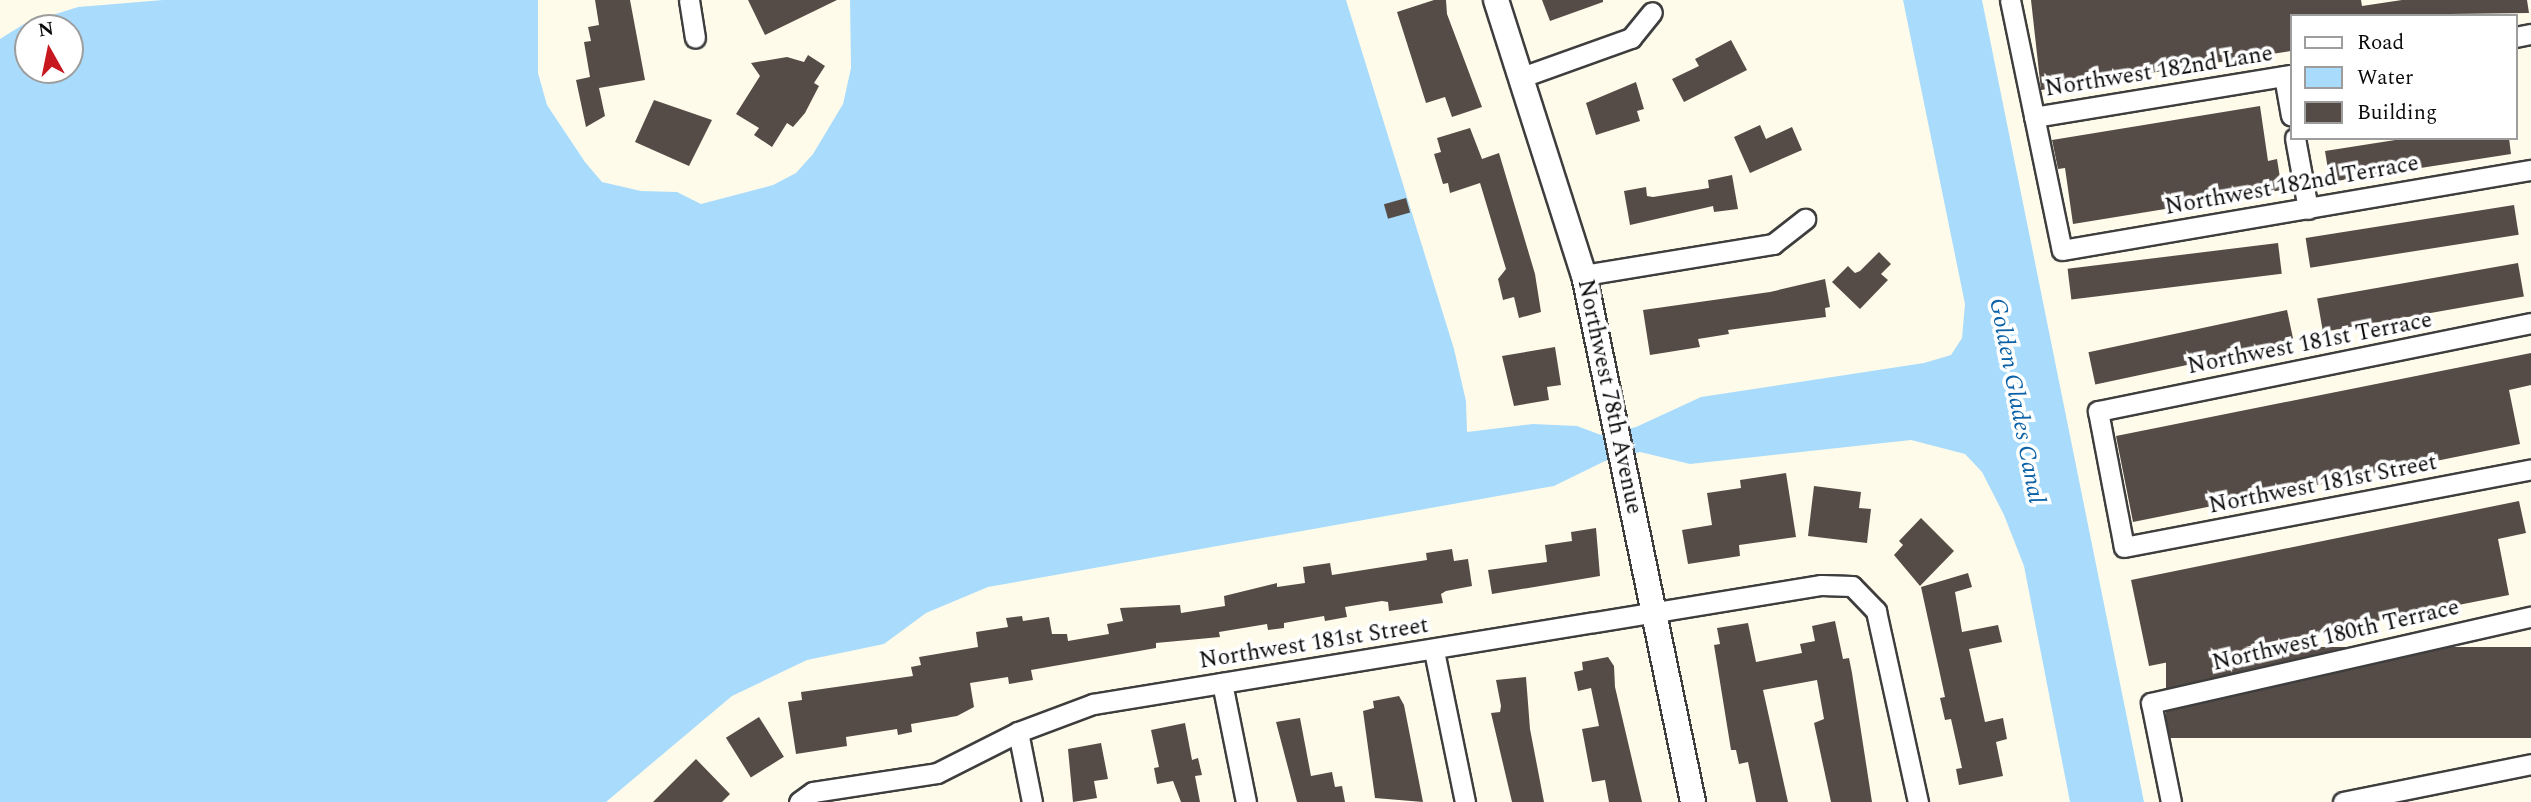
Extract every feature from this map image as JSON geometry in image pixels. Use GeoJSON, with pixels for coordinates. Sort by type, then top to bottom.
{"type":"FeatureCollection","features":[{"type":"Feature","properties":{"kind":"street"},"geometry":{"type":"LineString","coordinates":[[689,0],[695,38]]}},
{"type":"Feature","properties":{"kind":"street","name":"Northwest 78th Avenue"},"geometry":{"type":"LineString","coordinates":[[1496,0],[1584,275],[1693,802]]}},
{"type":"Feature","properties":{"kind":"street"},"geometry":{"type":"LineString","coordinates":[[2010,0],[2034,117]]}},
{"type":"Feature","properties":{"kind":"street"},"geometry":{"type":"LineString","coordinates":[[1522,77],[1631,38],[1652,12]]}},
{"type":"Feature","properties":{"kind":"street"},"geometry":{"type":"LineString","coordinates":[[2288,76],[2290,103]]}},
{"type":"Feature","properties":{"kind":"street","name":"Northwest 182nd Lane"},"geometry":{"type":"LineString","coordinates":[[2034,117],[2288,76]]}},
{"type":"Feature","properties":{"kind":"street","name":"Northwest 182nd Terrace"},"geometry":{"type":"LineString","coordinates":[[2034,117],[2062,250],[2531,170]]}},
{"type":"Feature","properties":{"kind":"street"},"geometry":{"type":"LineString","coordinates":[[2295,140],[2308,209]]}},
{"type":"Feature","properties":{"kind":"street"},"geometry":{"type":"LineString","coordinates":[[1584,275],[1773,244],[1805,219]]}},
{"type":"Feature","properties":{"kind":"street","name":"Northwest 181st Terrace"},"geometry":{"type":"LineString","coordinates":[[2124,547],[2098,411],[2531,323]]}},
{"type":"Feature","properties":{"kind":"street","name":"Northwest 181st Street"},"geometry":{"type":"LineString","coordinates":[[2124,547],[2531,469]]}},
{"type":"Feature","properties":{"kind":"street","name":"Northwest 181st Street"},"geometry":{"type":"LineString","coordinates":[[799,802],[813,792],[937,773],[1018,732],[1093,704],[1434,651],[1821,585],[1852,586],[1877,611],[1917,802]]}},
{"type":"Feature","properties":{"kind":"street","name":"Northwest 180th Terrace"},"geometry":{"type":"LineString","coordinates":[[2171,802],[2151,703],[2531,617]]}},
{"type":"Feature","properties":{"kind":"street"},"geometry":{"type":"LineString","coordinates":[[1434,651],[1465,802]]}},
{"type":"Feature","properties":{"kind":"street"},"geometry":{"type":"LineString","coordinates":[[1222,683],[1246,802]]}},
{"type":"Feature","properties":{"kind":"street"},"geometry":{"type":"LineString","coordinates":[[1018,732],[1032,802]]}},
{"type":"Feature","properties":{"kind":"street"},"geometry":{"type":"LineString","coordinates":[[2343,802],[2531,764]]}},
{"type":"Feature","properties":{"kind":"water","name":"Golden Glades Canal"},"geometry":{"type":"Polygon","coordinates":[[[163,0],[538,0],[538,73],[547,105],[585,162],[602,182],[641,191],[677,192],[701,204],[773,185],[796,173],[813,154],[843,104],[851,68],[850,0],[1346,0],[1454,349],[1466,401],[1467,432],[1533,424],[1577,426],[1601,435],[1636,427],[1701,397],[1924,363],[1951,355],[1962,338],[1965,304],[1903,0],[1982,0],[2144,802],[2070,802],[2024,566],[2004,515],[1982,472],[1965,454],[1911,440],[1690,464],[1640,452],[1605,461],[1554,486],[988,587],[926,613],[884,644],[807,660],[732,696],[606,802],[0,802],[0,39],[14,30],[14,84],[84,84],[84,14],[56,14],[78,7],[163,0]]]}},
{"type":"Feature","properties":{"kind":"building"},"geometry":{"type":"Polygon","coordinates":[[[595,0],[630,0],[645,80],[599,88],[605,116],[586,127],[576,80],[590,77],[584,42],[591,41],[588,27],[599,25],[595,0]]]}},
{"type":"Feature","properties":{"kind":"building"},"geometry":{"type":"Polygon","coordinates":[[[748,0],[837,0],[765,35],[748,0]]]}},
{"type":"Feature","properties":{"kind":"building"},"geometry":{"type":"Polygon","coordinates":[[[1434,0],[1446,0],[1447,14],[1482,107],[1452,117],[1445,97],[1426,103],[1397,12],[1434,0]]]}},
{"type":"Feature","properties":{"kind":"building"},"geometry":{"type":"Polygon","coordinates":[[[1542,0],[1603,0],[1603,2],[1550,21],[1542,0]]]}},
{"type":"Feature","properties":{"kind":"building"},"geometry":{"type":"Polygon","coordinates":[[[2031,0],[2361,0],[2362,6],[2402,0],[2527,0],[2529,13],[2290,14],[2290,51],[2041,90],[2031,0]]]}},
{"type":"Feature","properties":{"kind":"building"},"geometry":{"type":"Polygon","coordinates":[[[1731,40],[1747,70],[1684,102],[1672,79],[1699,66],[1695,59],[1731,40]]]}},
{"type":"Feature","properties":{"kind":"building"},"geometry":{"type":"Polygon","coordinates":[[[808,55],[825,66],[814,83],[819,86],[805,113],[793,127],[787,123],[772,147],[754,135],[759,128],[736,114],[760,76],[751,63],[787,57],[804,62],[808,55]]]}},
{"type":"Feature","properties":{"kind":"building"},"geometry":{"type":"Polygon","coordinates":[[[1636,82],[1644,109],[1637,111],[1640,121],[1596,135],[1586,103],[1636,82]]]}},
{"type":"Feature","properties":{"kind":"building"},"geometry":{"type":"Polygon","coordinates":[[[654,100],[712,120],[689,166],[635,142],[654,100]]]}},
{"type":"Feature","properties":{"kind":"building"},"geometry":{"type":"Polygon","coordinates":[[[2260,106],[2268,161],[2277,159],[2282,190],[2073,224],[2065,168],[2058,169],[2052,140],[2260,106]]]}},
{"type":"Feature","properties":{"kind":"building"},"geometry":{"type":"Polygon","coordinates":[[[1760,125],[1766,139],[1792,127],[1802,150],[1750,173],[1734,137],[1760,125]]]}},
{"type":"Feature","properties":{"kind":"building"},"geometry":{"type":"Polygon","coordinates":[[[1470,128],[1482,159],[1499,153],[1535,274],[1541,312],[1519,318],[1514,297],[1503,300],[1498,279],[1506,269],[1480,183],[1450,193],[1448,183],[1443,184],[1434,154],[1441,152],[1437,138],[1470,128]]]}},
{"type":"Feature","properties":{"kind":"building"},"geometry":{"type":"Polygon","coordinates":[[[2395,140],[2509,140],[2511,154],[2330,182],[2325,151],[2395,140]]]}},
{"type":"Feature","properties":{"kind":"building"},"geometry":{"type":"Polygon","coordinates":[[[1732,175],[1738,209],[1714,212],[1713,206],[1630,225],[1624,191],[1646,187],[1647,196],[1653,197],[1709,188],[1708,180],[1732,175]]]}},
{"type":"Feature","properties":{"kind":"building"},"geometry":{"type":"Polygon","coordinates":[[[1406,198],[1410,212],[1388,219],[1384,204],[1406,198]]]}},
{"type":"Feature","properties":{"kind":"building"},"geometry":{"type":"Polygon","coordinates":[[[2514,205],[2519,235],[2310,268],[2306,238],[2514,205]]]}},
{"type":"Feature","properties":{"kind":"building"},"geometry":{"type":"Polygon","coordinates":[[[2278,243],[2282,274],[2071,300],[2068,269],[2278,243]]]}},
{"type":"Feature","properties":{"kind":"building"},"geometry":{"type":"Polygon","coordinates":[[[1879,252],[1891,264],[1881,274],[1888,280],[1860,309],[1832,282],[1848,266],[1855,273],[1860,271],[1879,252]]]}},
{"type":"Feature","properties":{"kind":"building"},"geometry":{"type":"Polygon","coordinates":[[[2518,263],[2524,296],[2323,332],[2317,298],[2518,263]]]}},
{"type":"Feature","properties":{"kind":"building"},"geometry":{"type":"Polygon","coordinates":[[[1825,279],[1830,307],[1825,308],[1826,317],[1728,330],[1729,334],[1698,339],[1700,347],[1650,355],[1643,310],[1770,292],[1825,279]]]}},
{"type":"Feature","properties":{"kind":"building"},"geometry":{"type":"Polygon","coordinates":[[[2287,310],[2294,342],[2095,384],[2088,352],[2287,310]]]}},
{"type":"Feature","properties":{"kind":"building"},"geometry":{"type":"Polygon","coordinates":[[[1555,347],[1561,385],[1547,387],[1549,400],[1514,406],[1502,356],[1555,347]]]}},
{"type":"Feature","properties":{"kind":"building"},"geometry":{"type":"Polygon","coordinates":[[[2531,353],[2531,385],[2509,390],[2520,444],[2133,522],[2116,436],[2531,353]]]}},
{"type":"Feature","properties":{"kind":"building"},"geometry":{"type":"Polygon","coordinates":[[[1786,473],[1796,537],[1739,545],[1740,556],[1688,564],[1682,530],[1712,525],[1707,493],[1741,488],[1740,480],[1786,473]]]}},
{"type":"Feature","properties":{"kind":"building"},"geometry":{"type":"Polygon","coordinates":[[[1814,486],[1861,492],[1859,508],[1871,509],[1867,543],[1808,536],[1814,486]]]}},
{"type":"Feature","properties":{"kind":"building"},"geometry":{"type":"Polygon","coordinates":[[[2519,501],[2526,533],[2498,539],[2509,595],[2149,666],[2131,580],[2519,501]]]}},
{"type":"Feature","properties":{"kind":"building"},"geometry":{"type":"Polygon","coordinates":[[[1921,518],[1954,551],[1920,586],[1894,555],[1903,545],[1899,541],[1921,518]]]}},
{"type":"Feature","properties":{"kind":"building"},"geometry":{"type":"Polygon","coordinates":[[[1596,528],[1600,576],[1492,594],[1488,570],[1547,562],[1545,545],[1572,541],[1571,532],[1596,528]]]}},
{"type":"Feature","properties":{"kind":"building"},"geometry":{"type":"Polygon","coordinates":[[[1452,549],[1454,561],[1468,559],[1472,586],[1446,591],[1441,594],[1443,603],[1389,611],[1388,602],[1382,601],[1345,607],[1347,617],[1325,621],[1324,616],[1284,623],[1284,628],[1268,630],[1267,624],[1219,632],[1220,637],[1156,643],[1156,648],[1031,670],[1033,680],[1009,684],[1008,677],[970,683],[974,707],[957,716],[911,724],[912,732],[898,735],[897,729],[846,737],[847,746],[796,754],[788,702],[802,700],[801,692],[913,676],[911,667],[921,665],[919,657],[978,647],[976,632],[1008,627],[1006,618],[1022,616],[1023,621],[1049,617],[1052,634],[1067,634],[1068,641],[1109,634],[1107,624],[1123,621],[1120,608],[1180,605],[1181,613],[1225,606],[1224,596],[1277,583],[1277,587],[1305,583],[1303,567],[1330,563],[1332,575],[1427,560],[1426,553],[1452,549]]]}},
{"type":"Feature","properties":{"kind":"building"},"geometry":{"type":"Polygon","coordinates":[[[1968,573],[1972,587],[1955,592],[1962,632],[1998,625],[2002,642],[1969,649],[1985,722],[2003,718],[2007,739],[1996,742],[2003,776],[1959,785],[1956,769],[1962,768],[1951,719],[1945,720],[1940,698],[1945,697],[1921,587],[1968,573]]]}},
{"type":"Feature","properties":{"kind":"building"},"geometry":{"type":"Polygon","coordinates":[[[1835,621],[1843,659],[1849,658],[1872,802],[1831,802],[1814,723],[1824,719],[1817,680],[1763,690],[1788,802],[1756,802],[1748,762],[1739,764],[1736,750],[1731,750],[1714,645],[1720,644],[1717,628],[1748,623],[1756,662],[1802,653],[1800,644],[1815,641],[1812,626],[1835,621]]]}},
{"type":"Feature","properties":{"kind":"building"},"geometry":{"type":"Polygon","coordinates":[[[2166,647],[2531,647],[2531,738],[2166,738],[2166,647]]]}},
{"type":"Feature","properties":{"kind":"building"},"geometry":{"type":"Polygon","coordinates":[[[1608,657],[1614,666],[1615,687],[1642,802],[1609,802],[1605,780],[1592,782],[1582,729],[1599,726],[1591,688],[1578,691],[1574,672],[1583,670],[1582,662],[1608,657]]]}},
{"type":"Feature","properties":{"kind":"building"},"geometry":{"type":"Polygon","coordinates":[[[1526,677],[1530,729],[1544,802],[1512,802],[1491,713],[1500,712],[1501,706],[1496,680],[1526,677]]]}},
{"type":"Feature","properties":{"kind":"building"},"geometry":{"type":"Polygon","coordinates":[[[1399,696],[1404,705],[1423,802],[1375,798],[1363,711],[1374,708],[1373,701],[1399,696]]]}},
{"type":"Feature","properties":{"kind":"building"},"geometry":{"type":"Polygon","coordinates":[[[759,717],[784,757],[751,778],[726,738],[759,717]]]}},
{"type":"Feature","properties":{"kind":"building"},"geometry":{"type":"Polygon","coordinates":[[[1300,718],[1311,776],[1332,772],[1335,787],[1342,786],[1345,802],[1297,802],[1276,722],[1300,718]]]}},
{"type":"Feature","properties":{"kind":"building"},"geometry":{"type":"Polygon","coordinates":[[[1185,723],[1192,760],[1198,758],[1202,775],[1195,776],[1200,802],[1181,802],[1173,781],[1157,784],[1154,768],[1159,767],[1151,730],[1185,723]]]}},
{"type":"Feature","properties":{"kind":"building"},"geometry":{"type":"Polygon","coordinates":[[[1101,743],[1108,779],[1094,781],[1097,798],[1073,802],[1068,749],[1101,743]]]}},
{"type":"Feature","properties":{"kind":"building"},"geometry":{"type":"Polygon","coordinates":[[[696,759],[730,794],[722,802],[653,802],[696,759]]]}}]}
